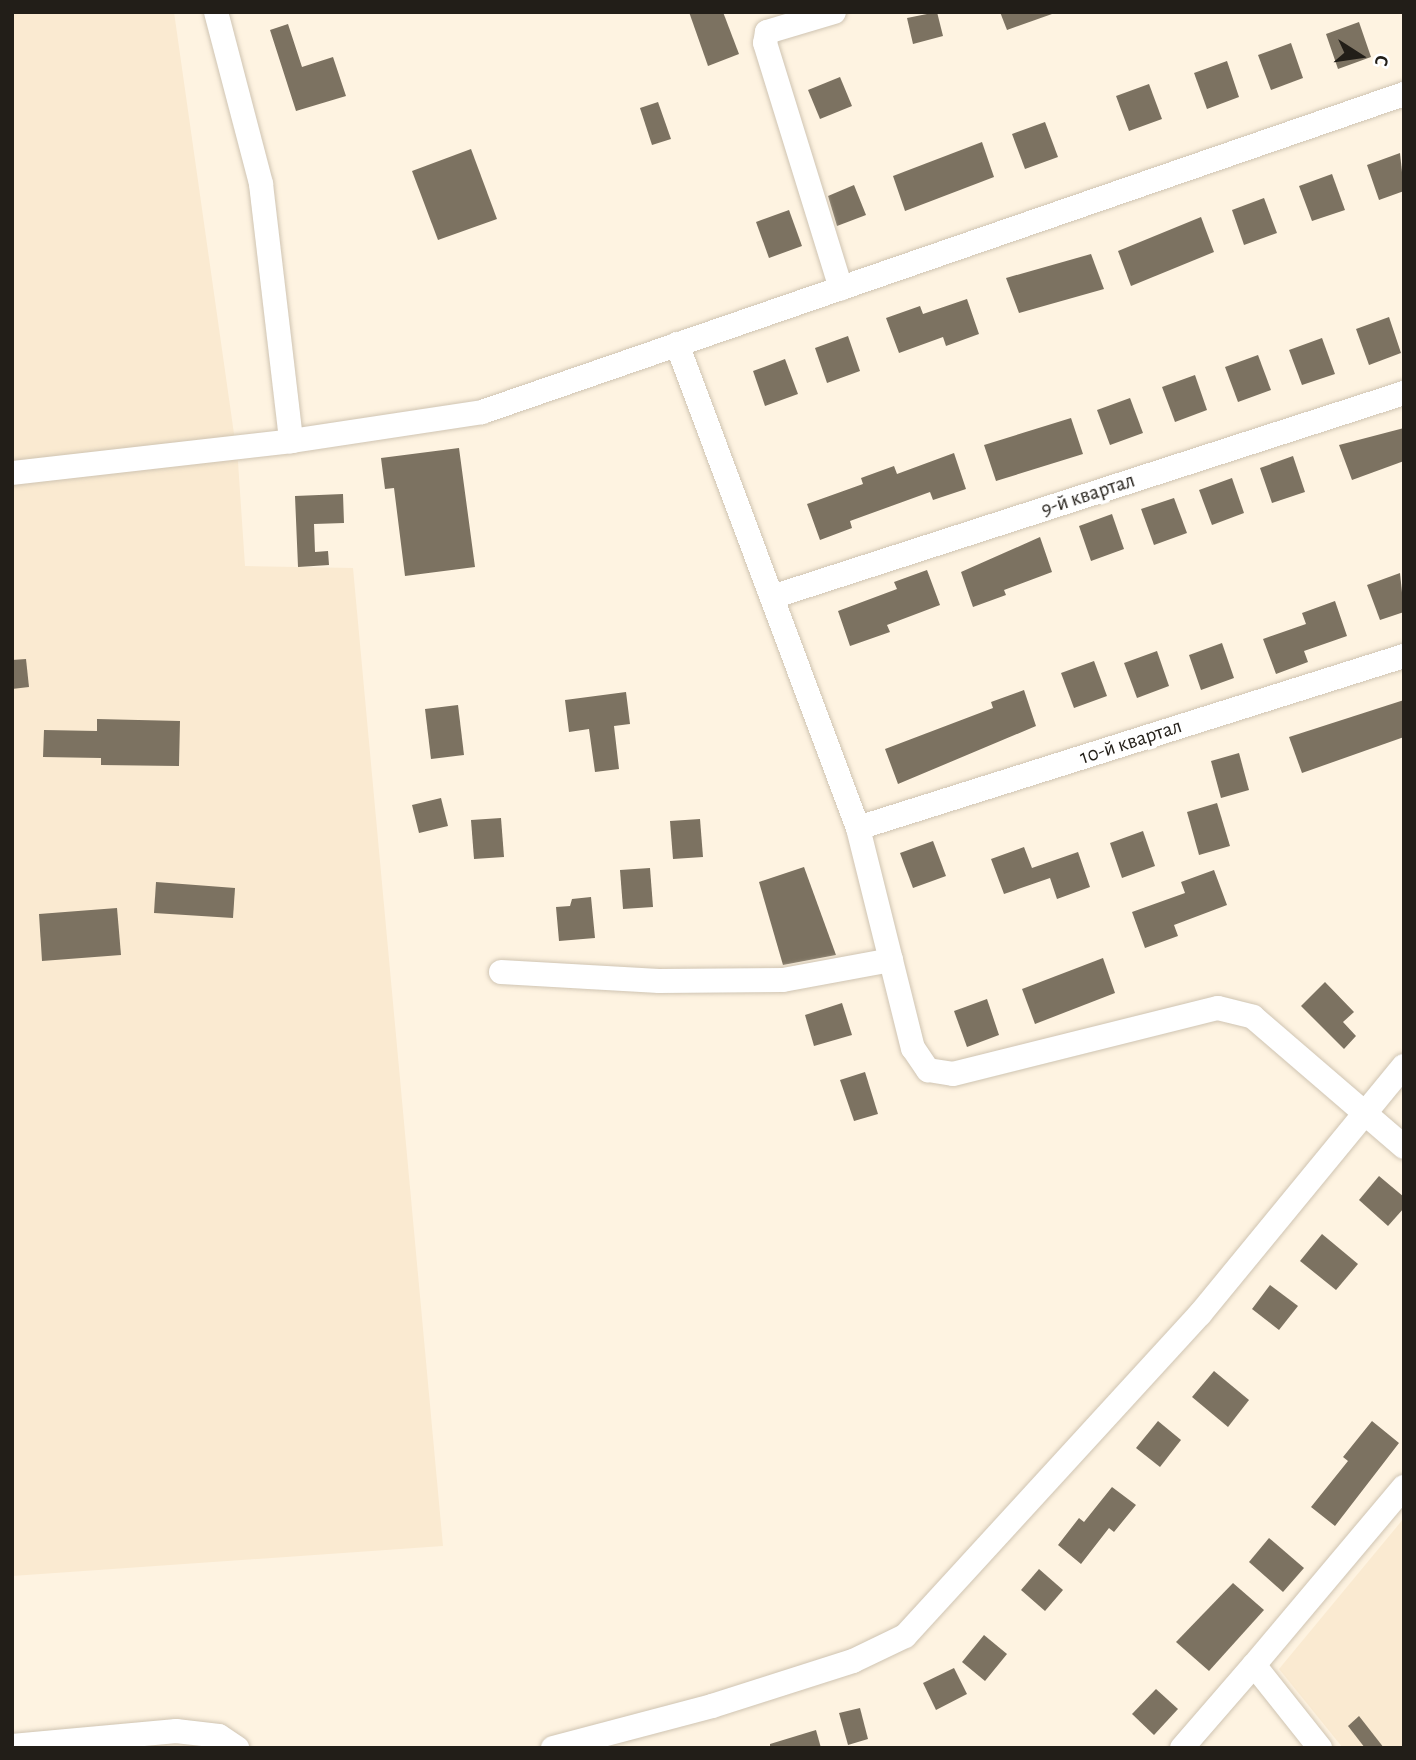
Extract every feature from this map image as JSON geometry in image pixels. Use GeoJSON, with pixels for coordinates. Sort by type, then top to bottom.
{"type":"FeatureCollection","features":[{"type":"Feature","properties":{"kind":"street"},"geometry":{"type":"LineString","coordinates":[[216,12],[261,184],[291,441]]}},
{"type":"Feature","properties":{"kind":"street"},"geometry":{"type":"LineString","coordinates":[[834,12],[799,20],[767,32],[765,43],[841,288]]}},
{"type":"Feature","properties":{"kind":"street"},"geometry":{"type":"LineString","coordinates":[[12,473],[291,441],[482,412],[1404,94]]}},
{"type":"Feature","properties":{"kind":"street"},"geometry":{"type":"LineString","coordinates":[[677,344],[858,828],[913,1048],[928,1070],[953,1074],[1218,1007],[1253,1017],[1404,1147]]}},
{"type":"Feature","properties":{"kind":"street","name":"9-й квартал"},"geometry":{"type":"LineString","coordinates":[[772,597],[1404,393]]}},
{"type":"Feature","properties":{"kind":"street","name":"10-й квартал"},"geometry":{"type":"LineString","coordinates":[[858,828],[1404,656]]}},
{"type":"Feature","properties":{"kind":"street"},"geometry":{"type":"LineString","coordinates":[[501,972],[659,981],[783,980],[891,960]]}},
{"type":"Feature","properties":{"kind":"street"},"geometry":{"type":"LineString","coordinates":[[553,1748],[712,1706],[853,1661],[905,1636],[1200,1314],[1404,1066]]}},
{"type":"Feature","properties":{"kind":"street"},"geometry":{"type":"LineString","coordinates":[[1182,1748],[1404,1487]]}},
{"type":"Feature","properties":{"kind":"street"},"geometry":{"type":"LineString","coordinates":[[1254,1665],[1320,1748]]}},
{"type":"Feature","properties":{"kind":"street"},"geometry":{"type":"LineString","coordinates":[[12,1746],[176,1731],[219,1737],[237,1748]]}},
{"type":"Feature","properties":{"kind":"shaded area"},"geometry":{"type":"Polygon","coordinates":[[[12,12],[174,12],[238,462],[245,566],[353,568],[443,1546],[12,1576],[12,12]]]}},
{"type":"Feature","properties":{"kind":"shaded area"},"geometry":{"type":"Polygon","coordinates":[[[1404,1518],[1404,1748],[1343,1748],[1279,1669],[1404,1518]]]}},
{"type":"Feature","properties":{"kind":"building"},"geometry":{"type":"Polygon","coordinates":[[[689,12],[723,12],[739,54],[708,66],[689,12]]]}},
{"type":"Feature","properties":{"kind":"building"},"geometry":{"type":"Polygon","coordinates":[[[937,12],[943,36],[913,44],[907,18],[937,12]]]}},
{"type":"Feature","properties":{"kind":"building"},"geometry":{"type":"Polygon","coordinates":[[[1000,12],[1052,12],[1052,14],[1007,30],[1000,12]]]}},
{"type":"Feature","properties":{"kind":"building"},"geometry":{"type":"Polygon","coordinates":[[[1359,22],[1371,57],[1338,69],[1326,34],[1359,22]]]}},
{"type":"Feature","properties":{"kind":"building"},"geometry":{"type":"Polygon","coordinates":[[[288,24],[302,67],[333,57],[346,96],[296,111],[270,30],[288,24]]]}},
{"type":"Feature","properties":{"kind":"building"},"geometry":{"type":"Polygon","coordinates":[[[1291,43],[1303,78],[1271,90],[1258,55],[1291,43]]]}},
{"type":"Feature","properties":{"kind":"building"},"geometry":{"type":"Polygon","coordinates":[[[1227,61],[1239,97],[1207,109],[1194,73],[1227,61]]]}},
{"type":"Feature","properties":{"kind":"building"},"geometry":{"type":"Polygon","coordinates":[[[840,77],[852,106],[820,119],[808,90],[840,77]]]}},
{"type":"Feature","properties":{"kind":"building"},"geometry":{"type":"Polygon","coordinates":[[[1149,84],[1162,119],[1129,131],[1116,96],[1149,84]]]}},
{"type":"Feature","properties":{"kind":"building"},"geometry":{"type":"Polygon","coordinates":[[[658,102],[671,139],[652,145],[640,108],[658,102]]]}},
{"type":"Feature","properties":{"kind":"building"},"geometry":{"type":"Polygon","coordinates":[[[1045,122],[1058,157],[1025,169],[1012,134],[1045,122]]]}},
{"type":"Feature","properties":{"kind":"building"},"geometry":{"type":"Polygon","coordinates":[[[982,142],[994,177],[905,211],[893,176],[982,142]]]}},
{"type":"Feature","properties":{"kind":"building"},"geometry":{"type":"Polygon","coordinates":[[[471,149],[497,219],[438,240],[412,171],[471,149]]]}},
{"type":"Feature","properties":{"kind":"building"},"geometry":{"type":"Polygon","coordinates":[[[1400,153],[1404,191],[1379,200],[1367,165],[1400,153]]]}},
{"type":"Feature","properties":{"kind":"building"},"geometry":{"type":"Polygon","coordinates":[[[1332,174],[1345,210],[1312,221],[1299,186],[1332,174]]]}},
{"type":"Feature","properties":{"kind":"building"},"geometry":{"type":"Polygon","coordinates":[[[854,185],[866,215],[837,226],[828,196],[854,185]]]}},
{"type":"Feature","properties":{"kind":"building"},"geometry":{"type":"Polygon","coordinates":[[[1264,198],[1277,233],[1244,245],[1232,210],[1264,198]]]}},
{"type":"Feature","properties":{"kind":"building"},"geometry":{"type":"Polygon","coordinates":[[[789,210],[802,246],[769,258],[756,222],[789,210]]]}},
{"type":"Feature","properties":{"kind":"building"},"geometry":{"type":"Polygon","coordinates":[[[1201,217],[1214,252],[1131,286],[1118,251],[1201,217]]]}},
{"type":"Feature","properties":{"kind":"building"},"geometry":{"type":"Polygon","coordinates":[[[1091,254],[1104,289],[1019,313],[1006,278],[1091,254]]]}},
{"type":"Feature","properties":{"kind":"building"},"geometry":{"type":"Polygon","coordinates":[[[967,299],[979,334],[946,346],[943,337],[899,353],[886,318],[920,306],[923,314],[967,299]]]}},
{"type":"Feature","properties":{"kind":"building"},"geometry":{"type":"Polygon","coordinates":[[[1389,317],[1401,353],[1369,365],[1356,329],[1389,317]]]}},
{"type":"Feature","properties":{"kind":"building"},"geometry":{"type":"Polygon","coordinates":[[[848,336],[860,371],[827,383],[815,348],[848,336]]]}},
{"type":"Feature","properties":{"kind":"building"},"geometry":{"type":"Polygon","coordinates":[[[1322,338],[1335,374],[1302,385],[1289,350],[1322,338]]]}},
{"type":"Feature","properties":{"kind":"building"},"geometry":{"type":"Polygon","coordinates":[[[1258,355],[1271,390],[1238,402],[1225,367],[1258,355]]]}},
{"type":"Feature","properties":{"kind":"building"},"geometry":{"type":"Polygon","coordinates":[[[785,359],[798,394],[765,406],[753,371],[785,359]]]}},
{"type":"Feature","properties":{"kind":"building"},"geometry":{"type":"Polygon","coordinates":[[[1195,375],[1207,410],[1175,422],[1162,387],[1195,375]]]}},
{"type":"Feature","properties":{"kind":"building"},"geometry":{"type":"Polygon","coordinates":[[[1130,398],[1143,433],[1110,445],[1097,410],[1130,398]]]}},
{"type":"Feature","properties":{"kind":"building"},"geometry":{"type":"Polygon","coordinates":[[[1071,418],[1083,454],[996,481],[984,445],[1071,418]]]}},
{"type":"Feature","properties":{"kind":"building"},"geometry":{"type":"Polygon","coordinates":[[[1404,428],[1404,461],[1352,480],[1339,445],[1404,428]]]}},
{"type":"Feature","properties":{"kind":"building"},"geometry":{"type":"Polygon","coordinates":[[[459,448],[475,567],[405,576],[394,488],[385,489],[381,458],[459,448]]]}},
{"type":"Feature","properties":{"kind":"building"},"geometry":{"type":"Polygon","coordinates":[[[954,453],[966,489],[933,500],[930,492],[850,521],[852,528],[820,540],[807,504],[863,484],[861,478],[894,466],[897,474],[954,453]]]}},
{"type":"Feature","properties":{"kind":"building"},"geometry":{"type":"Polygon","coordinates":[[[1293,456],[1305,492],[1272,503],[1260,468],[1293,456]]]}},
{"type":"Feature","properties":{"kind":"building"},"geometry":{"type":"Polygon","coordinates":[[[1232,478],[1244,513],[1212,525],[1199,490],[1232,478]]]}},
{"type":"Feature","properties":{"kind":"building"},"geometry":{"type":"Polygon","coordinates":[[[343,494],[344,523],[314,524],[315,552],[328,551],[329,565],[298,567],[295,496],[343,494]]]}},
{"type":"Feature","properties":{"kind":"building"},"geometry":{"type":"Polygon","coordinates":[[[1174,498],[1187,533],[1154,545],[1141,509],[1174,498]]]}},
{"type":"Feature","properties":{"kind":"building"},"geometry":{"type":"Polygon","coordinates":[[[1112,514],[1124,549],[1091,561],[1079,526],[1112,514]]]}},
{"type":"Feature","properties":{"kind":"building"},"geometry":{"type":"Polygon","coordinates":[[[1040,537],[1052,572],[1004,590],[1006,595],[973,607],[961,572],[1040,537]]]}},
{"type":"Feature","properties":{"kind":"building"},"geometry":{"type":"Polygon","coordinates":[[[927,570],[940,605],[887,625],[890,632],[850,646],[838,611],[897,589],[894,582],[927,570]]]}},
{"type":"Feature","properties":{"kind":"building"},"geometry":{"type":"Polygon","coordinates":[[[1400,573],[1404,612],[1380,620],[1367,585],[1400,573]]]}},
{"type":"Feature","properties":{"kind":"building"},"geometry":{"type":"Polygon","coordinates":[[[1335,601],[1347,636],[1304,651],[1308,662],[1276,674],[1263,639],[1306,624],[1302,613],[1335,601]]]}},
{"type":"Feature","properties":{"kind":"building"},"geometry":{"type":"Polygon","coordinates":[[[1222,643],[1234,678],[1201,690],[1189,655],[1222,643]]]}},
{"type":"Feature","properties":{"kind":"building"},"geometry":{"type":"Polygon","coordinates":[[[1157,651],[1169,686],[1137,698],[1124,663],[1157,651]]]}},
{"type":"Feature","properties":{"kind":"building"},"geometry":{"type":"Polygon","coordinates":[[[26,659],[29,687],[12,689],[12,660],[26,659]]]}},
{"type":"Feature","properties":{"kind":"building"},"geometry":{"type":"Polygon","coordinates":[[[1094,661],[1107,696],[1074,708],[1061,673],[1094,661]]]}},
{"type":"Feature","properties":{"kind":"building"},"geometry":{"type":"Polygon","coordinates":[[[1024,690],[1036,726],[898,784],[885,749],[993,708],[991,702],[1024,690]]]}},
{"type":"Feature","properties":{"kind":"building"},"geometry":{"type":"Polygon","coordinates":[[[626,692],[630,724],[614,726],[619,769],[595,772],[589,729],[569,732],[565,700],[626,692]]]}},
{"type":"Feature","properties":{"kind":"building"},"geometry":{"type":"Polygon","coordinates":[[[1404,700],[1404,737],[1302,773],[1289,737],[1404,700]]]}},
{"type":"Feature","properties":{"kind":"building"},"geometry":{"type":"Polygon","coordinates":[[[458,705],[464,755],[431,759],[425,709],[458,705]]]}},
{"type":"Feature","properties":{"kind":"building"},"geometry":{"type":"Polygon","coordinates":[[[97,719],[180,721],[179,766],[101,765],[101,758],[43,757],[44,730],[97,731],[97,719]]]}},
{"type":"Feature","properties":{"kind":"building"},"geometry":{"type":"Polygon","coordinates":[[[1239,753],[1249,790],[1221,798],[1211,761],[1239,753]]]}},
{"type":"Feature","properties":{"kind":"building"},"geometry":{"type":"Polygon","coordinates":[[[441,798],[448,826],[419,833],[412,805],[441,798]]]}},
{"type":"Feature","properties":{"kind":"building"},"geometry":{"type":"Polygon","coordinates":[[[1217,803],[1230,846],[1199,855],[1187,812],[1217,803]]]}},
{"type":"Feature","properties":{"kind":"building"},"geometry":{"type":"Polygon","coordinates":[[[501,818],[504,857],[474,859],[471,820],[501,818]]]}},
{"type":"Feature","properties":{"kind":"building"},"geometry":{"type":"Polygon","coordinates":[[[700,819],[703,857],[673,859],[670,821],[700,819]]]}},
{"type":"Feature","properties":{"kind":"building"},"geometry":{"type":"Polygon","coordinates":[[[1143,831],[1155,866],[1122,878],[1110,843],[1143,831]]]}},
{"type":"Feature","properties":{"kind":"building"},"geometry":{"type":"Polygon","coordinates":[[[933,841],[946,876],[913,888],[900,853],[933,841]]]}},
{"type":"Feature","properties":{"kind":"building"},"geometry":{"type":"Polygon","coordinates":[[[1024,847],[1032,868],[1078,852],[1090,887],[1057,899],[1050,878],[1004,894],[991,859],[1024,847]]]}},
{"type":"Feature","properties":{"kind":"building"},"geometry":{"type":"Polygon","coordinates":[[[804,867],[836,955],[783,965],[759,882],[804,867]]]}},
{"type":"Feature","properties":{"kind":"building"},"geometry":{"type":"Polygon","coordinates":[[[650,868],[653,907],[623,909],[620,870],[650,868]]]}},
{"type":"Feature","properties":{"kind":"building"},"geometry":{"type":"Polygon","coordinates":[[[1214,870],[1227,905],[1174,925],[1178,936],[1145,948],[1132,912],[1185,893],[1181,882],[1214,870]]]}},
{"type":"Feature","properties":{"kind":"building"},"geometry":{"type":"Polygon","coordinates":[[[156,882],[235,888],[233,918],[154,913],[156,882]]]}},
{"type":"Feature","properties":{"kind":"building"},"geometry":{"type":"Polygon","coordinates":[[[591,897],[595,938],[559,941],[556,907],[570,906],[572,899],[591,897]]]}},
{"type":"Feature","properties":{"kind":"building"},"geometry":{"type":"Polygon","coordinates":[[[117,908],[121,955],[42,961],[39,914],[117,908]]]}},
{"type":"Feature","properties":{"kind":"building"},"geometry":{"type":"Polygon","coordinates":[[[1103,958],[1115,993],[1035,1024],[1022,989],[1103,958]]]}},
{"type":"Feature","properties":{"kind":"building"},"geometry":{"type":"Polygon","coordinates":[[[1325,982],[1354,1012],[1343,1022],[1356,1036],[1344,1049],[1301,1006],[1325,982]]]}},
{"type":"Feature","properties":{"kind":"building"},"geometry":{"type":"Polygon","coordinates":[[[987,999],[999,1035],[967,1047],[954,1011],[987,999]]]}},
{"type":"Feature","properties":{"kind":"building"},"geometry":{"type":"Polygon","coordinates":[[[842,1003],[852,1035],[814,1046],[805,1015],[842,1003]]]}},
{"type":"Feature","properties":{"kind":"building"},"geometry":{"type":"Polygon","coordinates":[[[865,1072],[878,1114],[854,1121],[840,1080],[865,1072]]]}},
{"type":"Feature","properties":{"kind":"building"},"geometry":{"type":"Polygon","coordinates":[[[1379,1176],[1404,1197],[1404,1208],[1388,1226],[1359,1200],[1379,1176]]]}},
{"type":"Feature","properties":{"kind":"building"},"geometry":{"type":"Polygon","coordinates":[[[1322,1234],[1358,1264],[1336,1290],[1300,1261],[1322,1234]]]}},
{"type":"Feature","properties":{"kind":"building"},"geometry":{"type":"Polygon","coordinates":[[[1270,1285],[1298,1306],[1279,1330],[1252,1309],[1270,1285]]]}},
{"type":"Feature","properties":{"kind":"building"},"geometry":{"type":"Polygon","coordinates":[[[1214,1371],[1249,1400],[1228,1427],[1192,1397],[1214,1371]]]}},
{"type":"Feature","properties":{"kind":"building"},"geometry":{"type":"Polygon","coordinates":[[[1158,1421],[1181,1440],[1160,1467],[1136,1448],[1158,1421]]]}},
{"type":"Feature","properties":{"kind":"building"},"geometry":{"type":"Polygon","coordinates":[[[1372,1421],[1399,1443],[1335,1526],[1311,1507],[1348,1461],[1343,1457],[1372,1421]]]}},
{"type":"Feature","properties":{"kind":"building"},"geometry":{"type":"Polygon","coordinates":[[[1112,1487],[1136,1505],[1114,1532],[1109,1528],[1081,1564],[1058,1545],[1079,1518],[1084,1522],[1112,1487]]]}},
{"type":"Feature","properties":{"kind":"building"},"geometry":{"type":"Polygon","coordinates":[[[1269,1538],[1304,1568],[1283,1592],[1249,1562],[1269,1538]]]}},
{"type":"Feature","properties":{"kind":"building"},"geometry":{"type":"Polygon","coordinates":[[[1039,1569],[1063,1590],[1045,1611],[1021,1590],[1039,1569]]]}},
{"type":"Feature","properties":{"kind":"building"},"geometry":{"type":"Polygon","coordinates":[[[1233,1583],[1264,1610],[1209,1671],[1176,1642],[1233,1583]]]}},
{"type":"Feature","properties":{"kind":"building"},"geometry":{"type":"Polygon","coordinates":[[[984,1635],[1007,1654],[985,1681],[962,1662],[984,1635]]]}},
{"type":"Feature","properties":{"kind":"building"},"geometry":{"type":"Polygon","coordinates":[[[954,1668],[967,1694],[936,1710],[923,1683],[954,1668]]]}},
{"type":"Feature","properties":{"kind":"building"},"geometry":{"type":"Polygon","coordinates":[[[1156,1689],[1178,1709],[1154,1735],[1132,1714],[1156,1689]]]}},
{"type":"Feature","properties":{"kind":"building"},"geometry":{"type":"Polygon","coordinates":[[[860,1708],[868,1739],[848,1745],[839,1713],[860,1708]]]}},
{"type":"Feature","properties":{"kind":"building"},"geometry":{"type":"Polygon","coordinates":[[[1359,1716],[1384,1748],[1365,1748],[1348,1726],[1359,1716]]]}},
{"type":"Feature","properties":{"kind":"building"},"geometry":{"type":"Polygon","coordinates":[[[816,1730],[821,1748],[770,1748],[770,1744],[816,1730]]]}}]}
